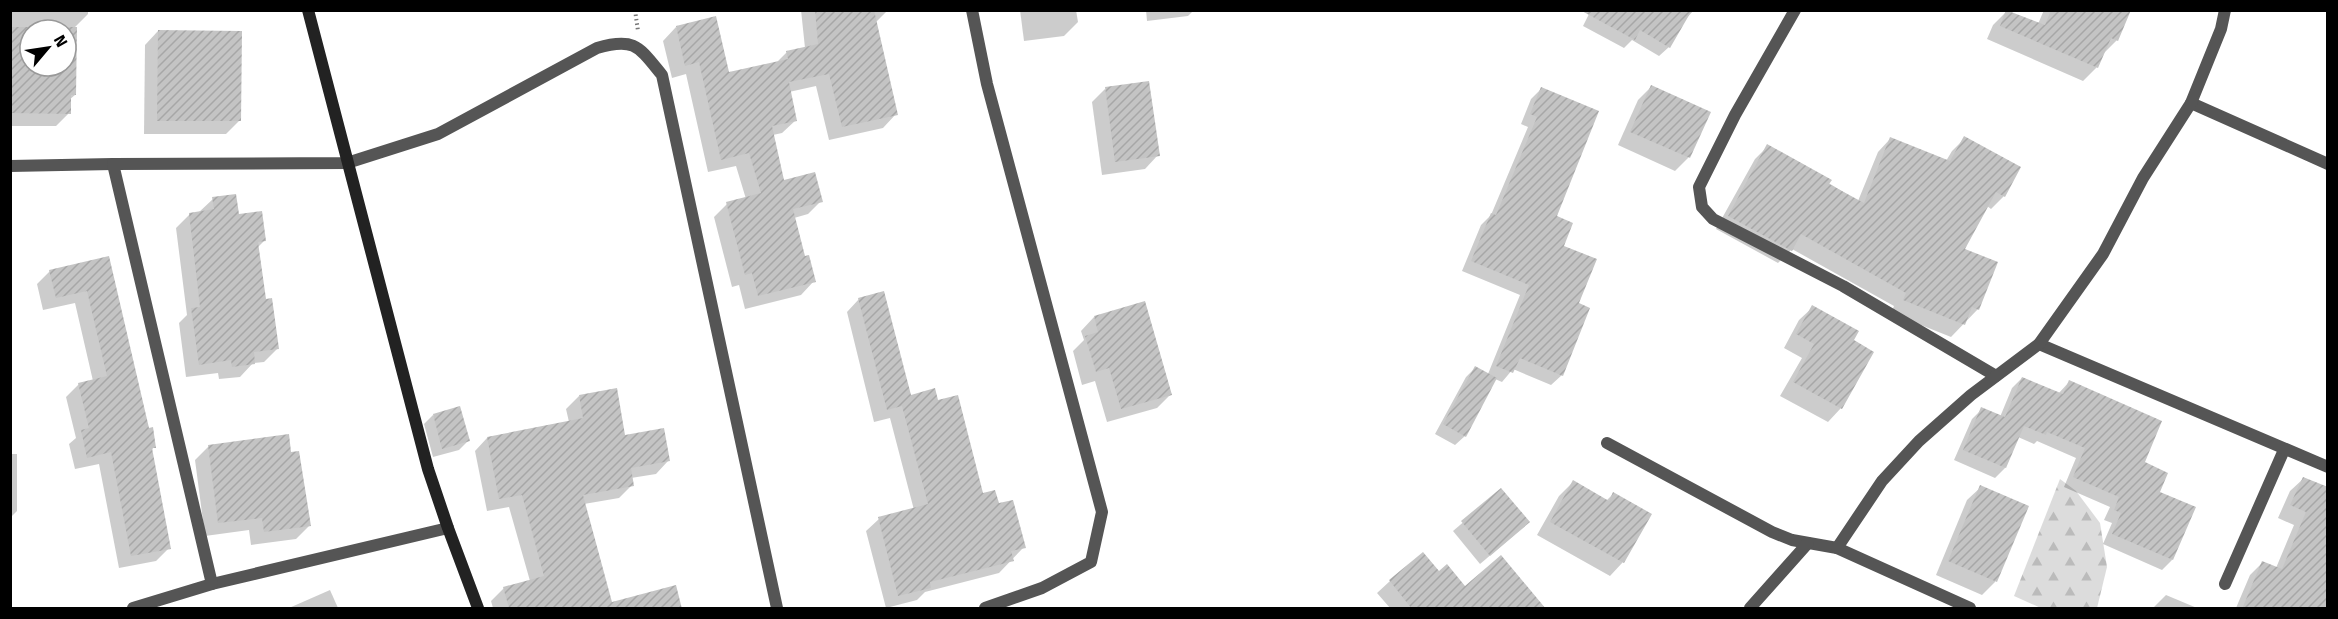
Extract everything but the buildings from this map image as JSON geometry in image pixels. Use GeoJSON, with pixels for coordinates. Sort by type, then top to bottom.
{"type":"FeatureCollection","features":[{"type":"Feature","properties":{"kind":"street"},"geometry":{"type":"LineString","coordinates":[[308,10],[428,469],[478,609]]}},
{"type":"Feature","properties":{"kind":"street"},"geometry":{"type":"LineString","coordinates":[[972,10],[987,84],[1102,512],[1091,562],[1042,588],[985,609]]}},
{"type":"Feature","properties":{"kind":"street"},"geometry":{"type":"LineString","coordinates":[[1795,10],[1735,115],[1700,187],[1702,207],[1713,219],[1843,286],[1996,376]]}},
{"type":"Feature","properties":{"kind":"street"},"geometry":{"type":"LineString","coordinates":[[1837,548],[1882,481],[1918,441],[1971,395],[2039,344],[2103,254],[2143,178],[2191,104],[2221,29],[2225,10]]}},
{"type":"Feature","properties":{"kind":"street"},"geometry":{"type":"LineString","coordinates":[[10,166],[347,163],[438,134],[597,48],[617,42],[640,48],[662,75],[777,609]]}},
{"type":"Feature","properties":{"kind":"street"},"geometry":{"type":"LineString","coordinates":[[2191,104],[2328,164]]}},
{"type":"Feature","properties":{"kind":"street"},"geometry":{"type":"LineString","coordinates":[[113,164],[212,584]]}},
{"type":"Feature","properties":{"kind":"street"},"geometry":{"type":"LineString","coordinates":[[2039,344],[2328,467]]}},
{"type":"Feature","properties":{"kind":"street"},"geometry":{"type":"LineString","coordinates":[[1607,443],[1772,532],[1808,543],[1837,548],[1970,609]]}},
{"type":"Feature","properties":{"kind":"street"},"geometry":{"type":"LineString","coordinates":[[2225,584],[2284,450]]}},
{"type":"Feature","properties":{"kind":"street"},"geometry":{"type":"LineString","coordinates":[[133,609],[212,584],[448,528]]}},
{"type":"Feature","properties":{"kind":"street"},"geometry":{"type":"LineString","coordinates":[[1750,609],[1808,543]]}},
{"type":"Feature","properties":{"kind":"green space"},"geometry":{"type":"Polygon","coordinates":[[[2060,479],[2076,491],[2100,523],[2107,567],[2097,608],[2041,608],[2014,596],[2060,479]]]}}]}
